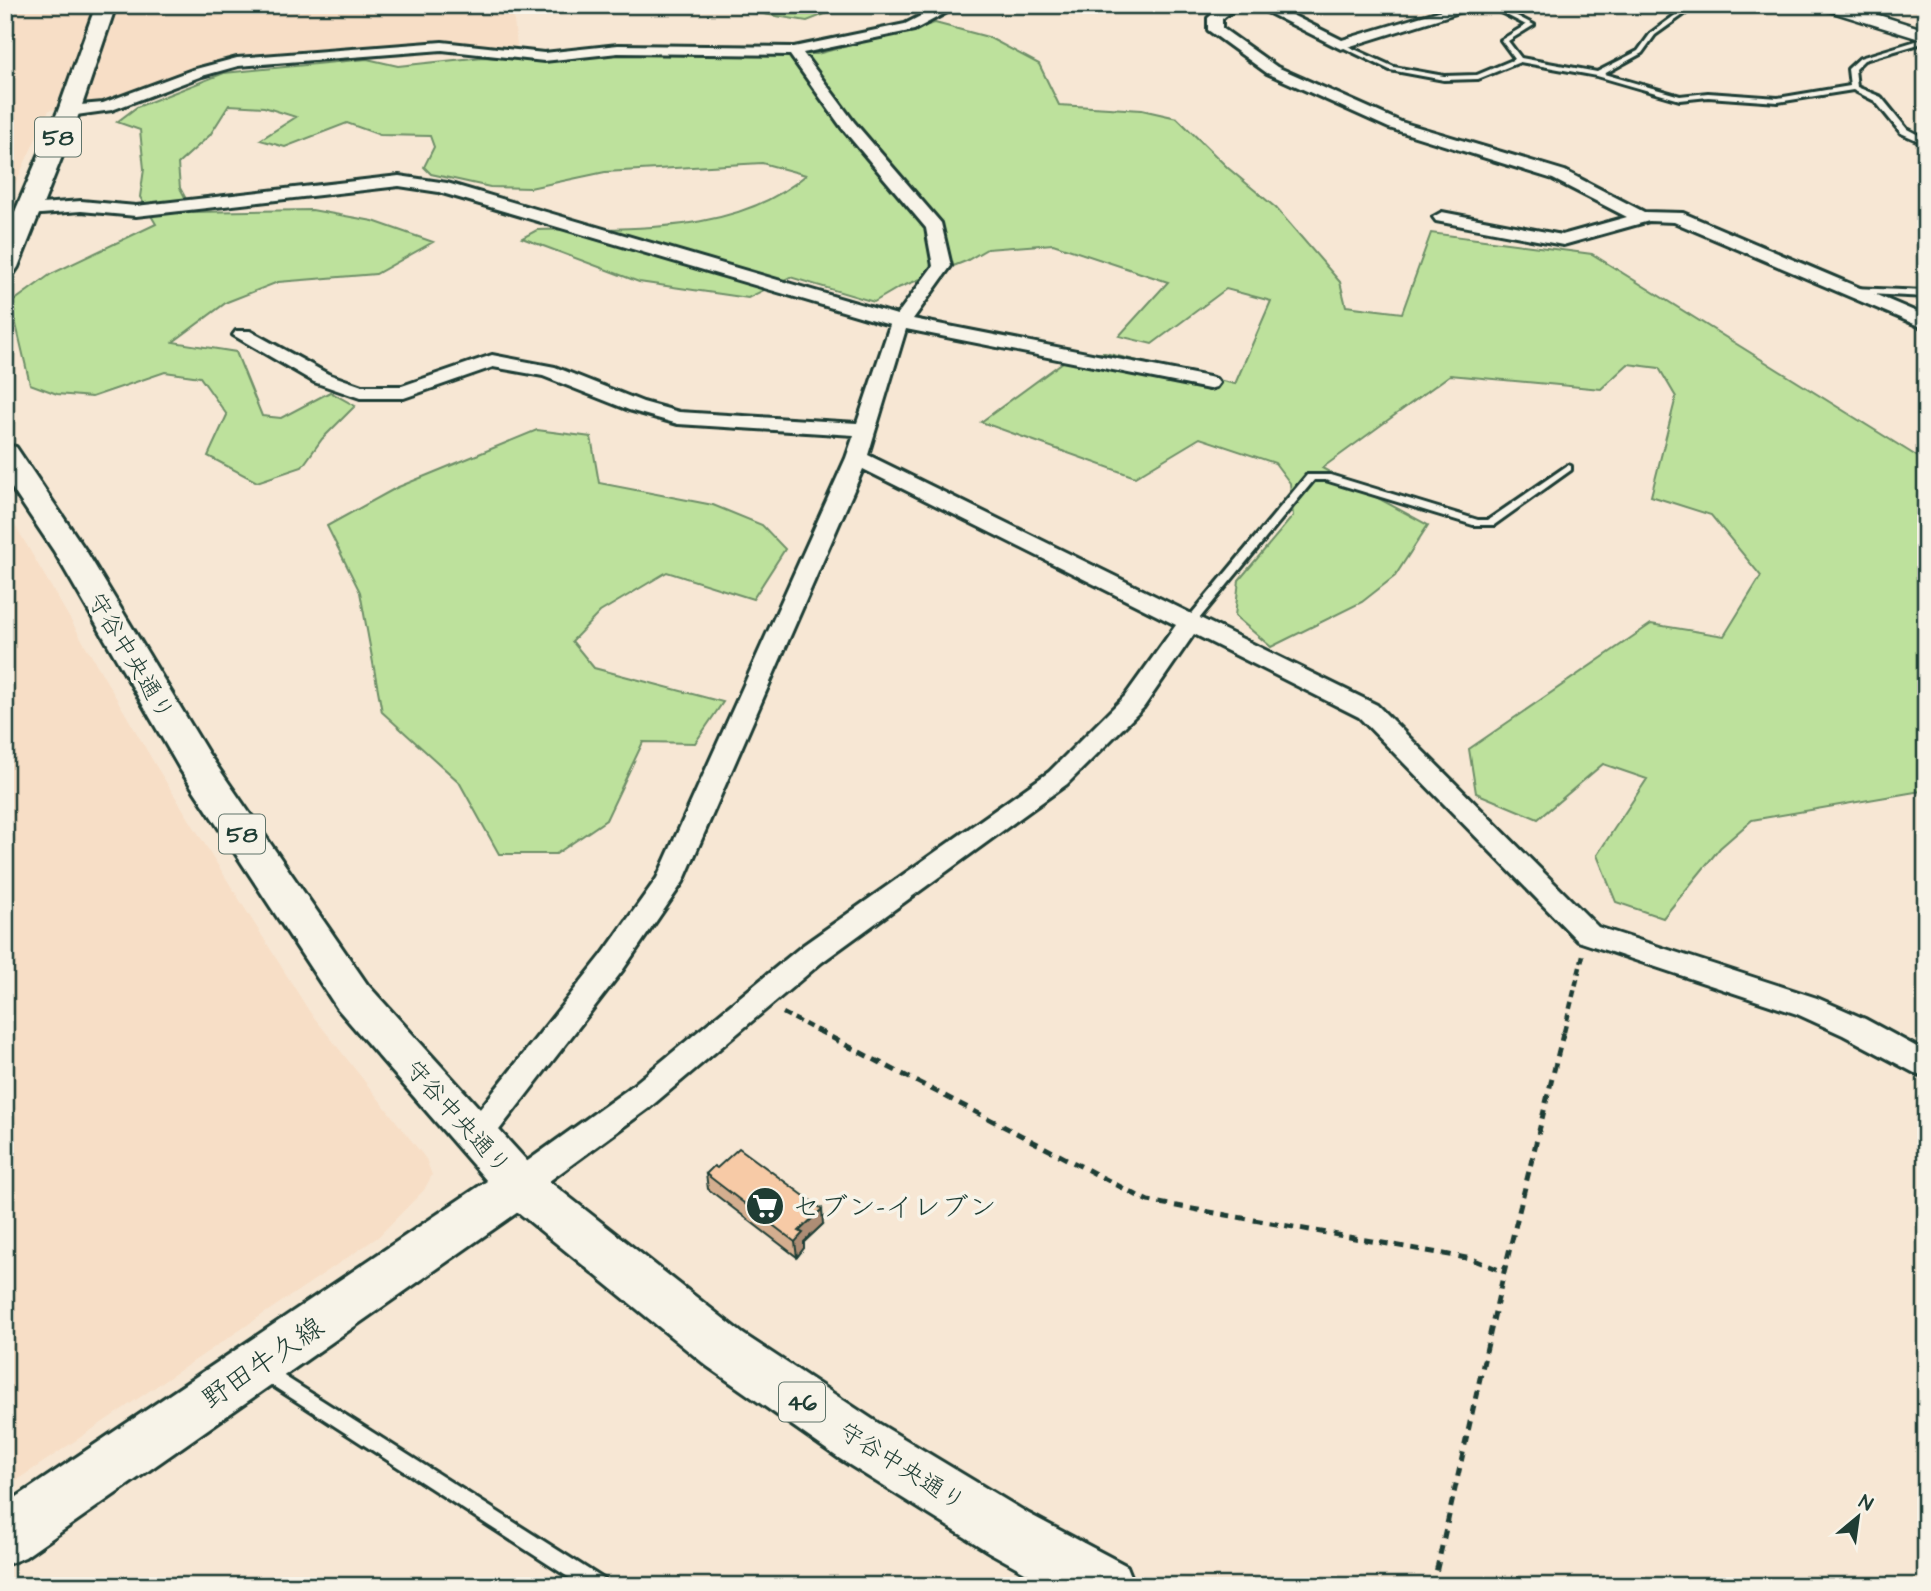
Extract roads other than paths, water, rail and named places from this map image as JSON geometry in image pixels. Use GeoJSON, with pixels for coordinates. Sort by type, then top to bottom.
{"type":"FeatureCollection","features":[{"type":"Feature","properties":{"kind":"main road","name":"58"},"geometry":{"type":"LineString","coordinates":[[5,267],[69,111],[106,5]]}},
{"type":"Feature","properties":{"kind":"main road","name":"守谷中央通り"},"geometry":{"type":"LineString","coordinates":[[5,454],[70,551],[193,760],[344,985],[474,1138],[519,1185],[725,1350],[859,1441],[1009,1533],[1107,1586]]}},
{"type":"Feature","properties":{"kind":"main road","name":"野田牛久線"},"geometry":{"type":"LineString","coordinates":[[5,1538],[519,1185]]}},
{"type":"Feature","properties":{"kind":"street"},"geometry":{"type":"LineString","coordinates":[[69,111],[106,107],[197,73],[237,62],[442,46],[544,57],[618,50],[794,51],[909,27],[953,5]]}},
{"type":"Feature","properties":{"kind":"street"},"geometry":{"type":"LineString","coordinates":[[1232,5],[1214,18],[1215,30],[1272,70],[1395,125],[1559,175],[1641,217]]}},
{"type":"Feature","properties":{"kind":"street"},"geometry":{"type":"LineString","coordinates":[[1260,5],[1341,45],[1475,5]]}},
{"type":"Feature","properties":{"kind":"street"},"geometry":{"type":"LineString","coordinates":[[1829,5],[1926,38]]}},
{"type":"Feature","properties":{"kind":"street"},"geometry":{"type":"LineString","coordinates":[[474,1138],[612,963],[669,882],[857,458],[901,322],[942,266],[935,227],[848,125],[794,51]]}},
{"type":"Feature","properties":{"kind":"street"},"geometry":{"type":"LineString","coordinates":[[28,210],[81,206],[136,211],[398,181],[441,187],[901,322],[1209,383]]}},
{"type":"Feature","properties":{"kind":"street"},"geometry":{"type":"LineString","coordinates":[[1443,217],[1563,240],[1641,217],[1677,217],[1926,323]]}},
{"type":"Feature","properties":{"kind":"street"},"geometry":{"type":"LineString","coordinates":[[243,335],[321,378],[360,392],[404,392],[492,361],[548,371],[636,406],[678,418],[866,430]]}},
{"type":"Feature","properties":{"kind":"street"},"geometry":{"type":"LineString","coordinates":[[857,458],[1368,711],[1588,934],[1807,1006],[1854,1027],[1926,1067]]}},
{"type":"Feature","properties":{"kind":"street"},"geometry":{"type":"LineString","coordinates":[[519,1185],[638,1099],[813,954],[1058,778],[1134,702],[1190,623]]}},
{"type":"Feature","properties":{"kind":"lane"},"geometry":{"type":"LineString","coordinates":[[1490,5],[1531,25],[1504,40],[1519,60]]}},
{"type":"Feature","properties":{"kind":"lane"},"geometry":{"type":"LineString","coordinates":[[1598,75],[1640,52],[1653,34],[1694,5]]}},
{"type":"Feature","properties":{"kind":"lane"},"geometry":{"type":"LineString","coordinates":[[1854,88],[1851,69],[1862,60],[1926,38]]}},
{"type":"Feature","properties":{"kind":"lane"},"geometry":{"type":"LineString","coordinates":[[1341,45],[1392,69],[1444,78],[1478,77],[1519,60],[1598,75],[1680,98],[1708,95],[1778,100],[1854,88],[1878,99],[1904,131],[1926,142]]}},
{"type":"Feature","properties":{"kind":"lane"},"geometry":{"type":"LineString","coordinates":[[1849,290],[1926,294]]}},
{"type":"Feature","properties":{"kind":"lane"},"geometry":{"type":"LineString","coordinates":[[1190,623],[1311,477],[1326,477],[1477,523],[1490,523],[1568,468]]}},
{"type":"Feature","properties":{"kind":"lane"},"geometry":{"type":"LineString","coordinates":[[256,1366],[599,1586]]}},
{"type":"Feature","properties":{"kind":"place","name":"セブン-イレブン"},"geometry":{"type":"Point","coordinates":[765,1206]}}]}
